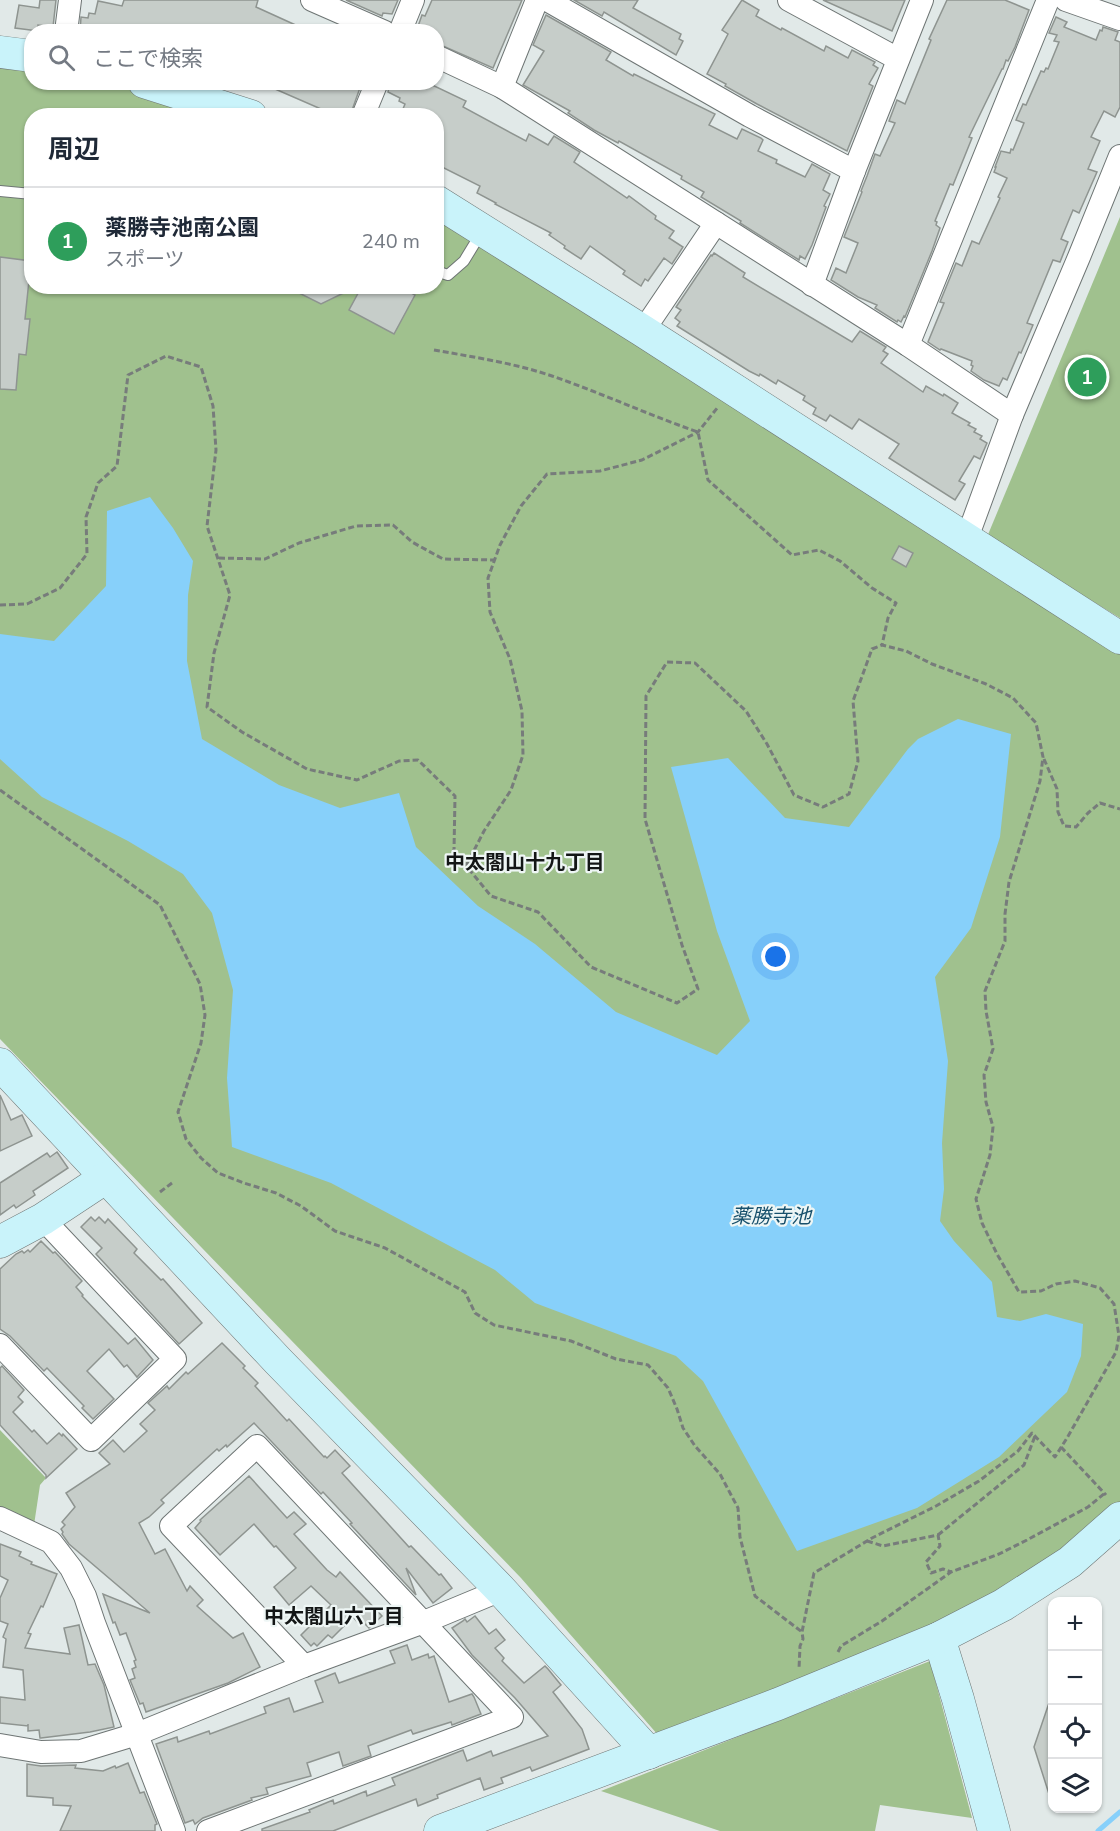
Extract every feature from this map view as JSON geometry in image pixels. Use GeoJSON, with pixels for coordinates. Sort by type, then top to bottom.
{"type":"FeatureCollection","features":[{"type":"Feature","properties":{"kind":"street"},"geometry":{"type":"LineString","coordinates":[[67,24],[70,0]]}},
{"type":"Feature","properties":{"kind":"street"},"geometry":{"type":"LineString","coordinates":[[312,0],[367,24]]}},
{"type":"Feature","properties":{"kind":"street"},"geometry":{"type":"LineString","coordinates":[[403,24],[413,0]]}},
{"type":"Feature","properties":{"kind":"street"},"geometry":{"type":"LineString","coordinates":[[502,87],[537,0]]}},
{"type":"Feature","properties":{"kind":"street"},"geometry":{"type":"LineString","coordinates":[[548,0],[750,116],[854,171]]}},
{"type":"Feature","properties":{"kind":"street"},"geometry":{"type":"LineString","coordinates":[[789,0],[898,59]]}},
{"type":"Feature","properties":{"kind":"street"},"geometry":{"type":"LineString","coordinates":[[812,285],[854,171],[922,0]]}},
{"type":"Feature","properties":{"kind":"street"},"geometry":{"type":"LineString","coordinates":[[908,345],[1048,0]]}},
{"type":"Feature","properties":{"kind":"street"},"geometry":{"type":"LineString","coordinates":[[1066,0],[1120,19]]}},
{"type":"Feature","properties":{"kind":"street"},"geometry":{"type":"LineString","coordinates":[[0,52],[24,55]]}},
{"type":"Feature","properties":{"kind":"street"},"geometry":{"type":"LineString","coordinates":[[444,60],[502,87],[908,345],[1012,415]]}},
{"type":"Feature","properties":{"kind":"street"},"geometry":{"type":"LineString","coordinates":[[168,90],[221,108]]}},
{"type":"Feature","properties":{"kind":"street"},"geometry":{"type":"LineString","coordinates":[[367,108],[374,90]]}},
{"type":"Feature","properties":{"kind":"street"},"geometry":{"type":"LineString","coordinates":[[967,538],[1012,415],[1120,156]]}},
{"type":"Feature","properties":{"kind":"street"},"geometry":{"type":"LineString","coordinates":[[444,206],[967,538],[1120,638]]}},
{"type":"Feature","properties":{"kind":"street"},"geometry":{"type":"LineString","coordinates":[[643,331],[716,223]]}},
{"type":"Feature","properties":{"kind":"street"},"geometry":{"type":"LineString","coordinates":[[4,1075],[501,1590],[649,1753]]}},
{"type":"Feature","properties":{"kind":"street"},"geometry":{"type":"LineString","coordinates":[[0,1242],[43,1219],[105,1178]]}},
{"type":"Feature","properties":{"kind":"street"},"geometry":{"type":"LineString","coordinates":[[0,1345],[91,1440],[175,1359],[43,1219]]}},
{"type":"Feature","properties":{"kind":"street"},"geometry":{"type":"LineString","coordinates":[[208,1831],[512,1717],[257,1446],[171,1526],[304,1666]]}},
{"type":"Feature","properties":{"kind":"street"},"geometry":{"type":"LineString","coordinates":[[440,1831],[778,1704],[939,1638],[1003,1605],[1070,1562],[1111,1503]]}},
{"type":"Feature","properties":{"kind":"street"},"geometry":{"type":"LineString","coordinates":[[0,1518],[51,1542],[71,1568],[85,1596],[174,1831]]}},
{"type":"Feature","properties":{"kind":"street"},"geometry":{"type":"LineString","coordinates":[[0,1745],[41,1752],[81,1752],[137,1734],[501,1590]]}},
{"type":"Feature","properties":{"kind":"street"},"geometry":{"type":"LineString","coordinates":[[939,1638],[994,1831]]}},
{"type":"Feature","properties":{"kind":"lane"},"geometry":{"type":"LineString","coordinates":[[0,191],[24,193]]}},
{"type":"Feature","properties":{"kind":"lane"},"geometry":{"type":"LineString","coordinates":[[444,274],[448,275],[464,261],[482,230]]}},
{"type":"Feature","properties":{"kind":"path"},"geometry":{"type":"LineString","coordinates":[[434,350],[550,375],[698,432]]}},
{"type":"Feature","properties":{"kind":"path"},"geometry":{"type":"LineString","coordinates":[[0,605],[27,604],[60,588],[87,554],[86,517],[98,483],[117,466],[128,375],[166,356],[201,367],[213,406],[216,450],[207,526],[230,595],[214,653],[207,706],[242,732],[307,769],[357,780],[399,761],[418,760],[455,796],[454,850],[465,866],[491,896],[537,912],[591,967],[677,1003],[698,989],[679,935],[645,819],[645,696],[667,662],[695,663],[746,711],[767,744],[794,795],[822,807],[849,794],[858,761],[853,700],[872,649],[882,645],[906,651],[986,684],[1013,698],[1036,723],[1043,757],[1058,789],[1058,812],[1064,826],[1077,827],[1100,803],[1120,809]]}},
{"type":"Feature","properties":{"kind":"path"},"geometry":{"type":"LineString","coordinates":[[465,866],[484,831],[511,790],[523,755],[522,711],[510,659],[490,612],[488,578],[500,545],[521,506],[547,474],[600,471],[642,460],[698,432],[731,388]]}},
{"type":"Feature","properties":{"kind":"path"},"geometry":{"type":"LineString","coordinates":[[698,432],[708,480],[792,555],[819,550],[840,561],[872,588],[896,603],[888,618],[882,645]]}},
{"type":"Feature","properties":{"kind":"path"},"geometry":{"type":"LineString","coordinates":[[219,558],[265,559],[299,543],[356,526],[393,525],[412,542],[443,559],[495,560]]}},
{"type":"Feature","properties":{"kind":"path"},"geometry":{"type":"LineString","coordinates":[[799,1669],[802,1632],[814,1573],[867,1541],[979,1481],[1018,1451],[1032,1433],[1055,1457],[1116,1352],[1119,1336],[1114,1304],[1100,1288],[1075,1281],[1056,1284],[1041,1291],[1019,1292],[982,1224],[976,1199],[990,1155],[993,1127],[986,1102],[984,1075],[993,1049],[985,991],[1005,941],[1005,914],[1009,882],[1040,781],[1043,757]]}},
{"type":"Feature","properties":{"kind":"path"},"geometry":{"type":"LineString","coordinates":[[0,790],[160,905],[200,984],[205,1015],[201,1043],[178,1112],[186,1139],[201,1158],[218,1173],[276,1193],[301,1206],[335,1231],[385,1248],[465,1292],[475,1313],[494,1325],[571,1341],[616,1359],[648,1365],[668,1388],[683,1428],[695,1446],[720,1474],[738,1508],[740,1537],[755,1596],[802,1632]]}},
{"type":"Feature","properties":{"kind":"path"},"geometry":{"type":"LineString","coordinates":[[160,1192],[172,1183]]}},
{"type":"Feature","properties":{"kind":"path"},"geometry":{"type":"LineString","coordinates":[[867,1541],[883,1546],[938,1535],[1024,1465],[1035,1436]]}},
{"type":"Feature","properties":{"kind":"path"},"geometry":{"type":"LineString","coordinates":[[1061,1447],[1111,1503]]}},
{"type":"Feature","properties":{"kind":"path"},"geometry":{"type":"LineString","coordinates":[[837,1654],[841,1646],[882,1621],[951,1572],[999,1554],[1088,1507],[1111,1503]]}},
{"type":"Feature","properties":{"kind":"path"},"geometry":{"type":"LineString","coordinates":[[938,1535],[940,1546],[926,1562],[931,1573],[943,1569],[951,1572]]}},
{"type":"Feature","properties":{"kind":"green space"},"geometry":{"type":"Polygon","coordinates":[[[0,52],[24,55],[24,90],[171,90],[233,108],[24,108],[24,294],[444,294],[444,203],[1120,637],[1120,1509],[1070,1552],[944,1626],[658,1735],[521,1578],[0,1039],[0,52]]]}},
{"type":"Feature","properties":{"kind":"green space"},"geometry":{"type":"Polygon","coordinates":[[[1120,217],[1120,618],[987,537],[1120,217]]]}},
{"type":"Feature","properties":{"kind":"green space"},"geometry":{"type":"Polygon","coordinates":[[[0,1430],[46,1478],[40,1485],[34,1525],[0,1511],[0,1430]]]}},
{"type":"Feature","properties":{"kind":"green space"},"geometry":{"type":"Polygon","coordinates":[[[930,1661],[972,1818],[880,1805],[875,1831],[720,1831],[601,1791],[930,1661]]]}},
{"type":"Feature","properties":{"kind":"water","name":"薬勝寺池"},"geometry":{"type":"Polygon","coordinates":[[[150,497],[173,528],[193,561],[188,595],[187,661],[202,739],[279,785],[340,808],[399,793],[416,847],[478,906],[535,944],[616,1012],[717,1055],[750,1021],[717,931],[671,767],[728,758],[785,818],[849,827],[918,739],[958,719],[1011,734],[1000,837],[971,928],[935,977],[948,1061],[942,1143],[944,1189],[940,1221],[954,1241],[992,1282],[997,1317],[1020,1321],[1046,1314],[1083,1324],[1081,1356],[1067,1392],[999,1457],[917,1508],[797,1551],[703,1381],[676,1356],[535,1303],[495,1270],[331,1183],[232,1147],[227,1078],[233,990],[212,913],[183,874],[128,841],[42,797],[0,759],[0,634],[54,641],[106,586],[107,511],[150,497]]]}},
{"type":"Feature","properties":{"kind":"building"},"geometry":{"type":"Polygon","coordinates":[[[40,0],[56,0],[53,24],[24,24],[24,29],[15,28],[19,5],[39,8],[40,0]]]}},
{"type":"Feature","properties":{"kind":"building"},"geometry":{"type":"Polygon","coordinates":[[[124,0],[258,0],[256,7],[293,24],[81,24],[81,17],[88,18],[89,13],[95,14],[98,1],[122,6],[124,0]]]}},
{"type":"Feature","properties":{"kind":"building"},"geometry":{"type":"Polygon","coordinates":[[[346,0],[398,0],[392,14],[383,13],[382,16],[346,0]]]}},
{"type":"Feature","properties":{"kind":"building"},"geometry":{"type":"Polygon","coordinates":[[[432,0],[522,0],[493,68],[444,47],[444,24],[419,24],[422,15],[425,16],[432,0]]]}},
{"type":"Feature","properties":{"kind":"building"},"geometry":{"type":"Polygon","coordinates":[[[574,0],[638,0],[633,8],[681,34],[679,39],[683,41],[676,55],[604,12],[602,16],[574,0]]]}},
{"type":"Feature","properties":{"kind":"building"},"geometry":{"type":"Polygon","coordinates":[[[742,0],[759,10],[756,16],[824,51],[826,46],[848,58],[852,50],[875,62],[873,65],[878,68],[869,84],[873,86],[847,151],[757,104],[707,74],[728,34],[722,30],[742,0]]]}},
{"type":"Feature","properties":{"kind":"building"},"geometry":{"type":"Polygon","coordinates":[[[823,0],[905,0],[892,31],[823,0]]]}},
{"type":"Feature","properties":{"kind":"building"},"geometry":{"type":"Polygon","coordinates":[[[947,0],[1005,0],[1029,10],[1015,47],[1008,61],[1006,60],[969,137],[972,138],[953,185],[950,184],[935,221],[940,228],[932,251],[905,317],[901,322],[898,320],[897,322],[875,308],[877,305],[858,297],[831,280],[836,268],[846,273],[858,243],[844,237],[861,191],[875,154],[880,156],[895,123],[889,121],[897,100],[905,104],[931,40],[929,39],[947,0]]]}},
{"type":"Feature","properties":{"kind":"building"},"geometry":{"type":"Polygon","coordinates":[[[546,15],[611,52],[606,60],[633,76],[634,74],[715,114],[709,125],[737,139],[742,129],[761,138],[763,140],[758,151],[777,160],[776,163],[805,177],[812,164],[830,174],[823,190],[830,194],[805,259],[800,256],[799,260],[701,197],[704,192],[681,179],[682,176],[619,141],[618,143],[594,130],[568,113],[570,111],[523,85],[544,51],[533,45],[546,15]]]}},
{"type":"Feature","properties":{"kind":"building"},"geometry":{"type":"Polygon","coordinates":[[[1056,17],[1067,22],[1064,27],[1096,40],[1103,27],[1118,32],[1115,40],[1120,42],[1120,107],[1115,117],[1104,111],[1091,137],[1100,141],[1088,169],[1097,172],[1079,213],[1073,210],[1061,239],[1068,242],[1060,262],[1053,260],[1027,323],[1033,325],[1021,353],[1019,352],[1007,380],[1003,378],[999,386],[971,371],[972,361],[940,350],[928,342],[944,303],[940,302],[956,263],[962,266],[972,241],[979,244],[1000,198],[998,197],[1007,178],[994,172],[995,167],[1001,151],[1010,153],[1011,149],[1013,150],[1024,123],[1016,120],[1023,104],[1026,105],[1041,71],[1048,69],[1059,42],[1054,41],[1057,35],[1049,33],[1056,17]]]}},
{"type":"Feature","properties":{"kind":"building"},"geometry":{"type":"Polygon","coordinates":[[[277,90],[359,90],[353,108],[319,108],[277,90]]]}},
{"type":"Feature","properties":{"kind":"building"},"geometry":{"type":"Polygon","coordinates":[[[388,90],[443,90],[466,101],[463,107],[526,141],[529,134],[548,145],[554,136],[580,152],[574,162],[627,198],[629,196],[656,216],[655,219],[674,231],[669,238],[683,247],[672,264],[664,258],[648,281],[645,279],[641,286],[623,274],[625,271],[590,246],[581,259],[549,235],[551,233],[495,204],[477,193],[480,186],[444,168],[444,108],[403,108],[405,104],[399,101],[400,98],[388,92],[388,90]]]}},
{"type":"Feature","properties":{"kind":"building"},"geometry":{"type":"Polygon","coordinates":[[[714,253],[745,273],[743,277],[852,342],[860,331],[886,347],[883,351],[888,354],[881,363],[923,392],[926,386],[958,403],[952,413],[970,423],[968,425],[976,429],[974,432],[982,436],[980,439],[987,443],[980,459],[974,456],[959,481],[965,484],[955,500],[889,458],[899,444],[859,419],[852,429],[830,415],[826,421],[813,414],[816,408],[803,400],[805,396],[778,380],[776,384],[760,374],[759,376],[749,371],[677,326],[680,322],[675,318],[681,310],[676,307],[714,253]]]}},
{"type":"Feature","properties":{"kind":"building"},"geometry":{"type":"Polygon","coordinates":[[[0,257],[24,260],[24,294],[28,294],[25,319],[30,319],[26,355],[19,354],[16,390],[0,389],[0,257]]]}},
{"type":"Feature","properties":{"kind":"building"},"geometry":{"type":"Polygon","coordinates":[[[301,294],[342,294],[321,304],[301,294]]]}},
{"type":"Feature","properties":{"kind":"building"},"geometry":{"type":"Polygon","coordinates":[[[358,294],[415,295],[394,334],[349,310],[358,294]]]}},
{"type":"Feature","properties":{"kind":"building"},"geometry":{"type":"Polygon","coordinates":[[[899,546],[913,553],[906,567],[892,559],[899,546]]]}},
{"type":"Feature","properties":{"kind":"building"},"geometry":{"type":"Polygon","coordinates":[[[0,1095],[11,1120],[22,1115],[32,1136],[0,1151],[0,1095]]]}},
{"type":"Feature","properties":{"kind":"building"},"geometry":{"type":"Polygon","coordinates":[[[57,1152],[68,1168],[33,1191],[35,1195],[16,1208],[14,1205],[0,1215],[0,1183],[47,1153],[50,1157],[57,1152]]]}},
{"type":"Feature","properties":{"kind":"building"},"geometry":{"type":"Polygon","coordinates":[[[91,1217],[95,1221],[99,1217],[105,1223],[108,1219],[137,1249],[134,1253],[161,1280],[163,1279],[202,1323],[179,1344],[96,1254],[102,1248],[81,1227],[91,1217]]]}},
{"type":"Feature","properties":{"kind":"building"},"geometry":{"type":"Polygon","coordinates":[[[41,1241],[53,1253],[55,1252],[82,1281],[76,1287],[82,1296],[128,1344],[135,1338],[153,1360],[137,1377],[127,1365],[124,1367],[109,1349],[87,1371],[114,1399],[93,1419],[82,1408],[84,1406],[47,1368],[44,1371],[10,1336],[0,1329],[0,1269],[16,1254],[28,1250],[30,1252],[41,1241]]]}},
{"type":"Feature","properties":{"kind":"building"},"geometry":{"type":"Polygon","coordinates":[[[222,1343],[245,1366],[243,1368],[258,1383],[255,1386],[324,1457],[327,1458],[335,1450],[350,1466],[342,1473],[409,1547],[411,1546],[439,1575],[441,1574],[452,1588],[433,1603],[406,1568],[416,1595],[323,1492],[321,1494],[254,1423],[227,1447],[226,1445],[219,1451],[217,1449],[161,1500],[164,1503],[139,1523],[155,1554],[165,1549],[187,1591],[190,1586],[203,1600],[197,1606],[233,1638],[243,1633],[260,1667],[228,1683],[146,1712],[130,1680],[135,1678],[132,1669],[136,1667],[134,1661],[136,1660],[126,1633],[120,1635],[115,1622],[113,1623],[103,1594],[150,1613],[69,1544],[62,1534],[61,1529],[65,1525],[62,1522],[75,1507],[66,1493],[110,1464],[99,1453],[113,1440],[124,1452],[147,1431],[140,1424],[155,1410],[148,1403],[167,1386],[169,1389],[186,1372],[188,1374],[222,1343]]]}},
{"type":"Feature","properties":{"kind":"building"},"geometry":{"type":"Polygon","coordinates":[[[2,1366],[24,1390],[18,1397],[23,1402],[13,1412],[47,1444],[59,1433],[62,1436],[63,1434],[77,1449],[46,1478],[46,1475],[0,1425],[0,1368],[2,1366]]]}},
{"type":"Feature","properties":{"kind":"building"},"geometry":{"type":"Polygon","coordinates":[[[249,1476],[287,1518],[294,1512],[306,1524],[294,1534],[327,1570],[336,1577],[340,1572],[382,1616],[369,1628],[363,1622],[360,1625],[353,1617],[332,1638],[328,1635],[317,1646],[314,1643],[311,1646],[301,1635],[331,1605],[311,1586],[289,1605],[274,1587],[296,1568],[276,1546],[274,1547],[254,1524],[220,1555],[195,1528],[200,1520],[249,1476]]]}},
{"type":"Feature","properties":{"kind":"building"},"geometry":{"type":"Polygon","coordinates":[[[0,1544],[21,1552],[19,1556],[32,1562],[31,1564],[57,1574],[43,1607],[41,1606],[28,1633],[31,1634],[25,1648],[70,1654],[64,1628],[79,1625],[88,1665],[95,1664],[104,1685],[114,1727],[40,1738],[39,1730],[28,1731],[28,1726],[0,1723],[0,1697],[25,1700],[23,1670],[3,1667],[6,1639],[3,1637],[8,1624],[0,1621],[0,1598],[8,1580],[0,1576],[0,1544]]]}},
{"type":"Feature","properties":{"kind":"building"},"geometry":{"type":"Polygon","coordinates":[[[475,1616],[489,1634],[496,1629],[505,1640],[495,1648],[504,1658],[502,1661],[524,1683],[545,1666],[548,1669],[561,1685],[553,1692],[582,1729],[589,1749],[532,1771],[530,1767],[501,1778],[503,1783],[484,1790],[480,1778],[437,1795],[438,1798],[418,1806],[416,1799],[333,1831],[262,1831],[262,1829],[310,1812],[309,1810],[333,1800],[334,1804],[366,1791],[367,1796],[395,1785],[392,1778],[463,1750],[467,1761],[491,1751],[493,1756],[548,1736],[515,1698],[472,1655],[452,1628],[465,1619],[467,1622],[475,1616]]]}},
{"type":"Feature","properties":{"kind":"building"},"geometry":{"type":"Polygon","coordinates":[[[407,1645],[412,1660],[428,1654],[429,1658],[434,1656],[449,1702],[472,1694],[481,1714],[452,1725],[451,1722],[413,1734],[411,1730],[368,1746],[371,1756],[343,1766],[339,1752],[307,1763],[311,1776],[266,1788],[268,1794],[251,1798],[252,1800],[203,1818],[195,1824],[193,1820],[185,1823],[156,1744],[177,1737],[178,1742],[209,1731],[210,1734],[266,1713],[264,1707],[289,1698],[294,1712],[323,1702],[315,1681],[335,1673],[339,1683],[395,1663],[390,1651],[407,1645]]]}},
{"type":"Feature","properties":{"kind":"building"},"geometry":{"type":"Polygon","coordinates":[[[1048,1706],[1048,1791],[1034,1747],[1048,1706]]]}},
{"type":"Feature","properties":{"kind":"building"},"geometry":{"type":"Polygon","coordinates":[[[128,1763],[140,1793],[144,1792],[157,1824],[155,1831],[60,1831],[71,1806],[53,1805],[53,1798],[27,1796],[27,1764],[76,1765],[75,1768],[103,1771],[128,1763]]]}},
{"type":"Feature","properties":{"kind":"waterway"},"geometry":{"type":"LineString","coordinates":[[1098,1831],[1120,1812]]}},
{"type":"Feature","properties":{"kind":"place","name":"薬勝寺池南公園"},"geometry":{"type":"Point","coordinates":[1087,377]}},
{"type":"Feature","properties":{"kind":"district","name":"中太閤山十九丁目"},"geometry":{"type":"Point","coordinates":[525,862]}},
{"type":"Feature","properties":{"kind":"district","name":"中太閤山六丁目"},"geometry":{"type":"Point","coordinates":[334,1616]}}]}
